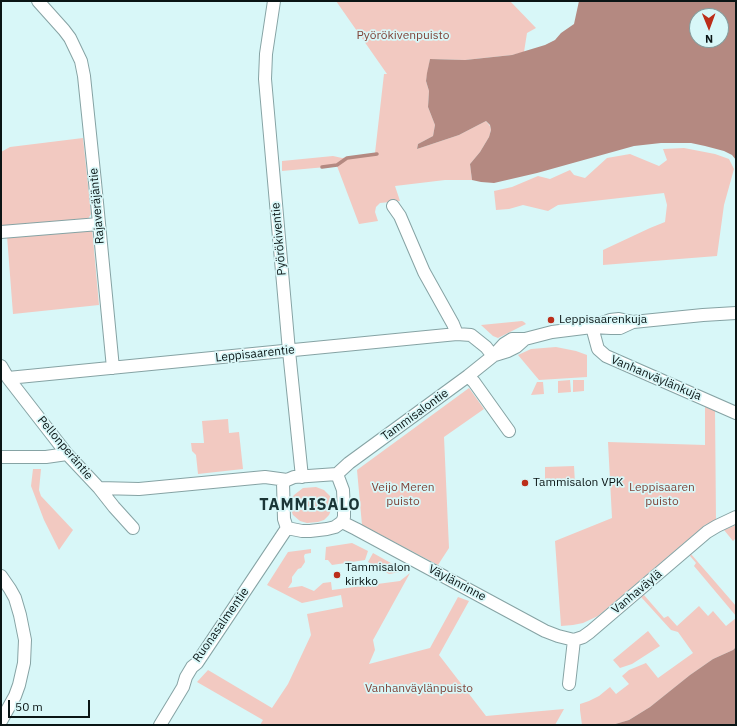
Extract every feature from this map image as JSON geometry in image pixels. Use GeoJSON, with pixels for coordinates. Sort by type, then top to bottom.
{"type":"FeatureCollection","features":[{"type":"Feature","properties":{"kind":"street","name":"Rajaveräjäntie"},"geometry":{"type":"LineString","coordinates":[[38,1],[64,30],[74,46],[84,76],[113,368]]}},
{"type":"Feature","properties":{"kind":"street","name":"Pyörökiventie"},"geometry":{"type":"LineString","coordinates":[[274,1],[266,54],[265,79],[289,351],[302,476]]}},
{"type":"Feature","properties":{"kind":"street"},"geometry":{"type":"LineString","coordinates":[[393,206],[400,216],[424,272],[457,334]]}},
{"type":"Feature","properties":{"kind":"street"},"geometry":{"type":"LineString","coordinates":[[1,232],[99,224]]}},
{"type":"Feature","properties":{"kind":"street","name":"Tammisalontie"},"geometry":{"type":"LineString","coordinates":[[337,474],[349,463],[494,356],[516,347],[525,339],[552,332],[592,327],[620,328],[633,322],[736,313]]}},
{"type":"Feature","properties":{"kind":"street","name":"Vanhanväylänkuja"},"geometry":{"type":"LineString","coordinates":[[592,327],[598,349],[606,356],[736,412]]}},
{"type":"Feature","properties":{"kind":"street","name":"Leppisaarentie"},"geometry":{"type":"LineString","coordinates":[[8,378],[457,334],[471,335],[486,347],[494,356]]}},
{"type":"Feature","properties":{"kind":"street","name":"Pellonperäntie"},"geometry":{"type":"LineString","coordinates":[[1,366],[8,378],[67,454],[99,488],[133,528]]}},
{"type":"Feature","properties":{"kind":"street"},"geometry":{"type":"LineString","coordinates":[[468,376],[474,382],[509,431]]}},
{"type":"Feature","properties":{"kind":"street"},"geometry":{"type":"LineString","coordinates":[[1,457],[46,457],[67,454]]}},
{"type":"Feature","properties":{"kind":"street"},"geometry":{"type":"LineString","coordinates":[[337,474],[343,490],[344,516],[342,522],[335,527],[327,529],[302,531],[287,528],[284,519],[283,484],[287,480],[294,477],[337,474]]}},
{"type":"Feature","properties":{"kind":"street"},"geometry":{"type":"LineString","coordinates":[[99,488],[139,489],[265,477],[287,480]]}},
{"type":"Feature","properties":{"kind":"street","name":"Vanhaväylä"},"geometry":{"type":"LineString","coordinates":[[574,640],[583,637],[707,532],[736,517]]}},
{"type":"Feature","properties":{"kind":"street","name":"Väylänrinne"},"geometry":{"type":"LineString","coordinates":[[342,522],[545,631],[574,640]]}},
{"type":"Feature","properties":{"kind":"street","name":"Ruonasalmentie"},"geometry":{"type":"LineString","coordinates":[[160,725],[183,687],[186,677],[192,667],[197,663],[287,528]]}},
{"type":"Feature","properties":{"kind":"street"},"geometry":{"type":"LineString","coordinates":[[1,576],[15,598],[25,640],[24,663],[19,685],[15,696],[1,721]]}},
{"type":"Feature","properties":{"kind":"street"},"geometry":{"type":"LineString","coordinates":[[569,684],[574,640]]}},
{"type":"Feature","properties":{"kind":"green space","name":"Pyörökivenpuisto"},"geometry":{"type":"Polygon","coordinates":[[[336,1],[510,1],[536,28],[527,33],[524,52],[512,55],[465,60],[430,59],[426,81],[429,91],[428,107],[435,125],[433,136],[418,144],[417,149],[459,135],[486,121],[491,130],[489,137],[480,152],[470,164],[472,180],[445,180],[395,186],[400,201],[380,203],[376,207],[375,212],[378,221],[359,224],[337,166],[282,171],[282,161],[333,156],[342,158],[375,153],[384,74],[387,74],[336,1]]]}},
{"type":"Feature","properties":{"kind":"green space"},"geometry":{"type":"Polygon","coordinates":[[[83,138],[91,214],[88,219],[1,228],[1,152],[10,147],[83,138]]]}},
{"type":"Feature","properties":{"kind":"green space"},"geometry":{"type":"Polygon","coordinates":[[[684,148],[715,154],[729,159],[734,169],[724,205],[717,256],[603,265],[603,250],[665,222],[667,205],[664,193],[558,205],[548,211],[523,205],[509,209],[496,210],[494,191],[512,187],[538,176],[550,179],[570,170],[574,175],[585,178],[607,158],[630,154],[659,166],[667,160],[663,149],[684,148]]]}},
{"type":"Feature","properties":{"kind":"green space"},"geometry":{"type":"Polygon","coordinates":[[[92,228],[99,305],[13,314],[7,236],[92,228]]]}},
{"type":"Feature","properties":{"kind":"green space"},"geometry":{"type":"Polygon","coordinates":[[[522,321],[526,324],[498,338],[493,336],[481,325],[522,321]]]}},
{"type":"Feature","properties":{"kind":"green space"},"geometry":{"type":"Polygon","coordinates":[[[556,347],[587,355],[587,377],[539,380],[518,355],[531,349],[556,347]]]}},
{"type":"Feature","properties":{"kind":"green space"},"geometry":{"type":"Polygon","coordinates":[[[570,380],[571,392],[558,393],[558,381],[570,380]]]}},
{"type":"Feature","properties":{"kind":"green space"},"geometry":{"type":"Polygon","coordinates":[[[573,380],[584,380],[584,391],[573,392],[573,380]]]}},
{"type":"Feature","properties":{"kind":"green space"},"geometry":{"type":"Polygon","coordinates":[[[537,382],[543,382],[544,394],[531,395],[537,382]]]}},
{"type":"Feature","properties":{"kind":"green space","name":"Veijo Meren puisto"},"geometry":{"type":"Polygon","coordinates":[[[469,388],[484,409],[444,437],[449,548],[438,565],[362,525],[357,470],[469,388]]]}},
{"type":"Feature","properties":{"kind":"green space","name":"Leppisaaren puisto"},"geometry":{"type":"Polygon","coordinates":[[[705,405],[715,410],[716,520],[705,525],[598,616],[583,623],[561,626],[555,541],[612,518],[608,442],[705,445],[705,405]]]}},
{"type":"Feature","properties":{"kind":"green space"},"geometry":{"type":"Polygon","coordinates":[[[228,419],[229,433],[239,432],[243,469],[198,474],[196,455],[192,451],[191,443],[204,443],[202,421],[228,419]]]}},
{"type":"Feature","properties":{"kind":"green space"},"geometry":{"type":"Polygon","coordinates":[[[574,466],[575,483],[545,485],[545,467],[574,466]]]}},
{"type":"Feature","properties":{"kind":"green space"},"geometry":{"type":"Polygon","coordinates":[[[33,469],[41,469],[39,490],[41,496],[73,530],[59,550],[44,520],[31,486],[33,469]]]}},
{"type":"Feature","properties":{"kind":"green space"},"geometry":{"type":"Polygon","coordinates":[[[316,487],[324,490],[330,496],[332,506],[329,515],[324,520],[318,522],[307,523],[300,521],[293,515],[291,510],[292,498],[303,488],[316,487]]]}},
{"type":"Feature","properties":{"kind":"green space"},"geometry":{"type":"Polygon","coordinates":[[[736,525],[736,538],[733,541],[724,530],[736,525]]]}},
{"type":"Feature","properties":{"kind":"green space"},"geometry":{"type":"Polygon","coordinates":[[[352,543],[368,551],[365,560],[332,565],[328,560],[325,560],[326,547],[352,543]]]}},
{"type":"Feature","properties":{"kind":"green space","name":"Vanhanväylänpuisto"},"geometry":{"type":"Polygon","coordinates":[[[311,549],[311,553],[305,554],[305,562],[292,577],[292,582],[288,588],[302,586],[314,591],[323,583],[331,582],[332,590],[400,581],[410,573],[373,640],[375,650],[369,664],[430,648],[458,597],[469,601],[439,655],[486,716],[564,709],[555,725],[260,725],[263,720],[197,682],[208,670],[272,708],[288,684],[311,635],[307,614],[343,607],[341,595],[302,603],[267,585],[288,552],[311,549]]]}},
{"type":"Feature","properties":{"kind":"green space"},"geometry":{"type":"Polygon","coordinates":[[[373,553],[405,571],[389,574],[368,562],[373,553]]]}},
{"type":"Feature","properties":{"kind":"green space"},"geometry":{"type":"Polygon","coordinates":[[[691,554],[736,606],[736,616],[694,566],[696,563],[690,556],[691,554]]]}},
{"type":"Feature","properties":{"kind":"green space"},"geometry":{"type":"Polygon","coordinates":[[[644,595],[664,618],[668,616],[677,626],[699,606],[708,616],[713,611],[726,626],[736,618],[736,647],[733,650],[713,659],[690,675],[650,707],[629,720],[612,725],[582,725],[580,704],[599,696],[610,687],[616,694],[629,684],[622,676],[629,670],[646,663],[658,678],[693,653],[678,632],[671,630],[641,597],[644,595]]]}},
{"type":"Feature","properties":{"kind":"green space"},"geometry":{"type":"Polygon","coordinates":[[[648,631],[660,646],[632,664],[620,668],[613,660],[648,631]]]}},
{"type":"Feature","properties":{"kind":"shaded area"},"geometry":{"type":"Polygon","coordinates":[[[579,1],[736,1],[736,160],[732,155],[724,151],[705,146],[691,143],[661,143],[634,146],[537,173],[494,183],[472,180],[470,164],[480,152],[489,137],[491,130],[490,125],[486,121],[459,135],[417,149],[418,144],[433,136],[435,125],[428,107],[429,91],[426,81],[430,59],[465,60],[512,55],[545,45],[555,40],[561,33],[574,24],[579,1]]]}},
{"type":"Feature","properties":{"kind":"shaded area"},"geometry":{"type":"Polygon","coordinates":[[[736,647],[736,725],[612,725],[629,720],[650,707],[690,675],[713,659],[733,650],[736,647]]]}},
{"type":"Feature","properties":{"kind":"waterway"},"geometry":{"type":"LineString","coordinates":[[322,167],[337,165],[347,158],[377,154]]}},
{"type":"Feature","properties":{"kind":"place","name":"Leppisaarenkuja"},"geometry":{"type":"Point","coordinates":[551,320]}},
{"type":"Feature","properties":{"kind":"place","name":"Tammisalon VPK"},"geometry":{"type":"Point","coordinates":[525,483]}},
{"type":"Feature","properties":{"kind":"place","name":"Tammisalon kirkko"},"geometry":{"type":"Point","coordinates":[337,575]}},
{"type":"Feature","properties":{"kind":"district","name":"TAMMISALO"},"geometry":{"type":"Point","coordinates":[310,505]}}]}
